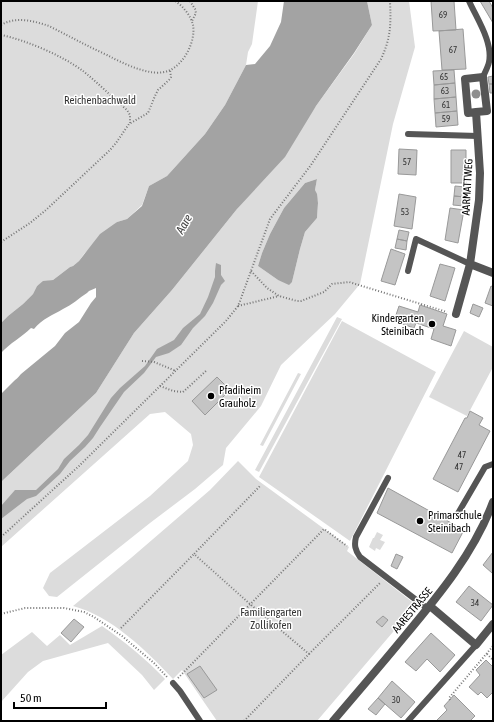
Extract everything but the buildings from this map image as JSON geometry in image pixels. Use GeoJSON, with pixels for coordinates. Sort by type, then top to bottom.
{"type":"FeatureCollection","features":[{"type":"Feature","properties":{"kind":"street"},"geometry":{"type":"LineString","coordinates":[[483,77],[486,111],[476,112],[468,113],[465,79],[483,77]]}},
{"type":"Feature","properties":{"kind":"street","name":"AARMATTWEG"},"geometry":{"type":"LineString","coordinates":[[456,314],[470,264],[479,200],[480,172],[476,112]]}},
{"type":"Feature","properties":{"kind":"street"},"geometry":{"type":"LineString","coordinates":[[470,264],[493,273]]}},
{"type":"Feature","properties":{"kind":"street","name":"AARESTRASSE"},"geometry":{"type":"LineString","coordinates":[[333,721],[429,608],[453,576],[466,557],[481,530],[493,502]]}},
{"type":"Feature","properties":{"kind":"street"},"geometry":{"type":"LineString","coordinates":[[429,608],[476,645],[493,624]]}},
{"type":"Feature","properties":{"kind":"lane"},"geometry":{"type":"LineString","coordinates":[[469,1],[487,39],[490,52],[489,63],[483,77]]}},
{"type":"Feature","properties":{"kind":"lane"},"geometry":{"type":"LineString","coordinates":[[408,134],[478,136]]}},
{"type":"Feature","properties":{"kind":"lane"},"geometry":{"type":"LineString","coordinates":[[408,271],[416,239],[470,264]]}},
{"type":"Feature","properties":{"kind":"lane"},"geometry":{"type":"LineString","coordinates":[[457,515],[485,467],[493,464]]}},
{"type":"Feature","properties":{"kind":"lane"},"geometry":{"type":"LineString","coordinates":[[388,478],[356,537],[354,546],[360,557],[429,608]]}},
{"type":"Feature","properties":{"kind":"lane"},"geometry":{"type":"LineString","coordinates":[[408,721],[476,645]]}},
{"type":"Feature","properties":{"kind":"lane"},"geometry":{"type":"LineString","coordinates":[[173,683],[200,721]]}},
{"type":"Feature","properties":{"kind":"path"},"geometry":{"type":"LineString","coordinates":[[1,25],[14,20],[38,22],[133,67],[149,72],[156,72],[170,70],[181,61],[189,49],[193,35],[192,21],[184,8],[175,1]]}},
{"type":"Feature","properties":{"kind":"path"},"geometry":{"type":"LineString","coordinates":[[190,1],[196,13],[192,21]]}},
{"type":"Feature","properties":{"kind":"path"},"geometry":{"type":"LineString","coordinates":[[1,537],[79,466],[226,321],[238,306],[270,219],[310,165],[381,59],[390,36],[390,1]]}},
{"type":"Feature","properties":{"kind":"path"},"geometry":{"type":"LineString","coordinates":[[1,35],[19,40],[57,55],[83,71],[127,110],[130,115],[129,124]]}},
{"type":"Feature","properties":{"kind":"path"},"geometry":{"type":"LineString","coordinates":[[1,242],[30,223],[46,210],[110,150],[129,124],[148,113],[158,90],[169,80],[170,70]]}},
{"type":"Feature","properties":{"kind":"path"},"geometry":{"type":"LineString","coordinates":[[251,271],[267,288],[279,296],[297,301],[301,301],[324,292],[332,284],[349,282],[456,314]]}},
{"type":"Feature","properties":{"kind":"path"},"geometry":{"type":"LineString","coordinates":[[238,306],[279,296]]}},
{"type":"Feature","properties":{"kind":"path"},"geometry":{"type":"LineString","coordinates":[[143,361],[152,362],[176,371]]}},
{"type":"Feature","properties":{"kind":"path"},"geometry":{"type":"LineString","coordinates":[[160,386],[173,391],[183,392],[206,371]]}},
{"type":"Feature","properties":{"kind":"path"},"geometry":{"type":"LineString","coordinates":[[121,628],[260,486]]}},
{"type":"Feature","properties":{"kind":"path"},"geometry":{"type":"LineString","coordinates":[[1,614],[25,608],[64,608],[84,612],[122,636],[154,663],[173,683],[324,529],[357,553]]}},
{"type":"Feature","properties":{"kind":"path"},"geometry":{"type":"LineString","coordinates":[[194,554],[309,654]]}},
{"type":"Feature","properties":{"kind":"path"},"geometry":{"type":"LineString","coordinates":[[244,721],[380,583]]}},
{"type":"Feature","properties":{"kind":"path"},"geometry":{"type":"LineString","coordinates":[[450,700],[449,698],[493,646]]}},
{"type":"Feature","properties":{"kind":"path"},"geometry":{"type":"LineString","coordinates":[[487,654],[493,660]]}},
{"type":"Feature","properties":{"kind":"green space","name":"Reichenbachwald"},"geometry":{"type":"Polygon","coordinates":[[[1,1],[258,1],[252,44],[248,52],[246,65],[225,105],[205,134],[167,176],[149,186],[142,205],[127,219],[117,222],[73,266],[53,280],[43,282],[37,286],[33,294],[1,323],[1,1]]]}},
{"type":"Feature","properties":{"kind":"green space"},"geometry":{"type":"Polygon","coordinates":[[[367,1],[409,1],[415,47],[393,124],[360,284],[335,314],[281,365],[261,406],[226,448],[223,465],[195,489],[57,597],[49,596],[43,588],[50,573],[150,496],[188,461],[193,445],[191,434],[165,412],[150,414],[1,547],[1,482],[96,393],[134,333],[172,290],[237,209],[316,106],[354,54],[372,25],[367,1]],[[317,179],[305,183],[284,208],[262,253],[258,266],[278,280],[292,282],[305,232],[317,218],[318,203],[315,190],[317,179]]]}},
{"type":"Feature","properties":{"kind":"green space"},"geometry":{"type":"Polygon","coordinates":[[[337,317],[342,319],[259,472],[255,470],[337,317]]]}},
{"type":"Feature","properties":{"kind":"green space"},"geometry":{"type":"Polygon","coordinates":[[[342,321],[436,372],[350,541],[259,477],[342,321]]]}},
{"type":"Feature","properties":{"kind":"green space"},"geometry":{"type":"Polygon","coordinates":[[[464,331],[493,347],[493,367],[467,416],[429,397],[464,331]]]}},
{"type":"Feature","properties":{"kind":"green space"},"geometry":{"type":"Polygon","coordinates":[[[298,373],[301,374],[263,446],[260,445],[298,373]]]}},
{"type":"Feature","properties":{"kind":"green space","name":"Familiengarten Zollikofen"},"geometry":{"type":"Polygon","coordinates":[[[238,461],[256,479],[349,547],[347,551],[416,605],[317,721],[217,721],[182,670],[173,679],[127,635],[101,618],[73,606],[210,490],[238,461]]]}},
{"type":"Feature","properties":{"kind":"green space"},"geometry":{"type":"Polygon","coordinates":[[[377,532],[383,535],[380,540],[385,542],[380,550],[376,548],[375,551],[369,547],[377,532]]]}},
{"type":"Feature","properties":{"kind":"green space"},"geometry":{"type":"Polygon","coordinates":[[[102,626],[135,651],[165,679],[154,690],[142,675],[108,643],[43,661],[28,672],[1,702],[1,655],[32,632],[47,646],[60,635],[70,645],[102,626]]]}},
{"type":"Feature","properties":{"kind":"water","name":"Aare"},"geometry":{"type":"Polygon","coordinates":[[[284,1],[367,1],[372,25],[316,106],[285,157],[237,209],[172,290],[134,333],[96,393],[1,482],[1,394],[21,374],[55,346],[65,333],[79,322],[96,297],[96,288],[44,320],[34,329],[31,328],[1,353],[1,323],[33,294],[37,286],[43,281],[53,280],[73,266],[79,261],[100,234],[117,222],[127,219],[142,206],[149,186],[167,176],[205,134],[225,105],[246,65],[255,64],[270,46],[281,22],[284,1]]]}},
{"type":"Feature","properties":{"kind":"water"},"geometry":{"type":"Polygon","coordinates":[[[317,179],[315,190],[318,203],[317,218],[305,232],[292,282],[289,285],[278,280],[258,266],[270,234],[284,208],[305,183],[317,179]]]}},
{"type":"Feature","properties":{"kind":"water"},"geometry":{"type":"Polygon","coordinates":[[[216,263],[221,265],[221,275],[225,281],[221,285],[205,316],[193,328],[181,345],[169,353],[156,357],[144,373],[124,392],[93,438],[70,461],[60,474],[36,496],[27,499],[1,519],[1,506],[15,490],[36,490],[58,469],[64,459],[88,435],[111,398],[120,388],[145,366],[157,349],[174,340],[183,328],[200,314],[215,277],[216,263]]]}},
{"type":"Feature","properties":{"kind":"place","name":"Kindergarten Steinibach"},"geometry":{"type":"Point","coordinates":[432,324]}},
{"type":"Feature","properties":{"kind":"place","name":"Pfadiheim Grauholz"},"geometry":{"type":"Point","coordinates":[211,396]}},
{"type":"Feature","properties":{"kind":"place","name":"Primarschule Steinibach"},"geometry":{"type":"Point","coordinates":[420,521]}}]}
